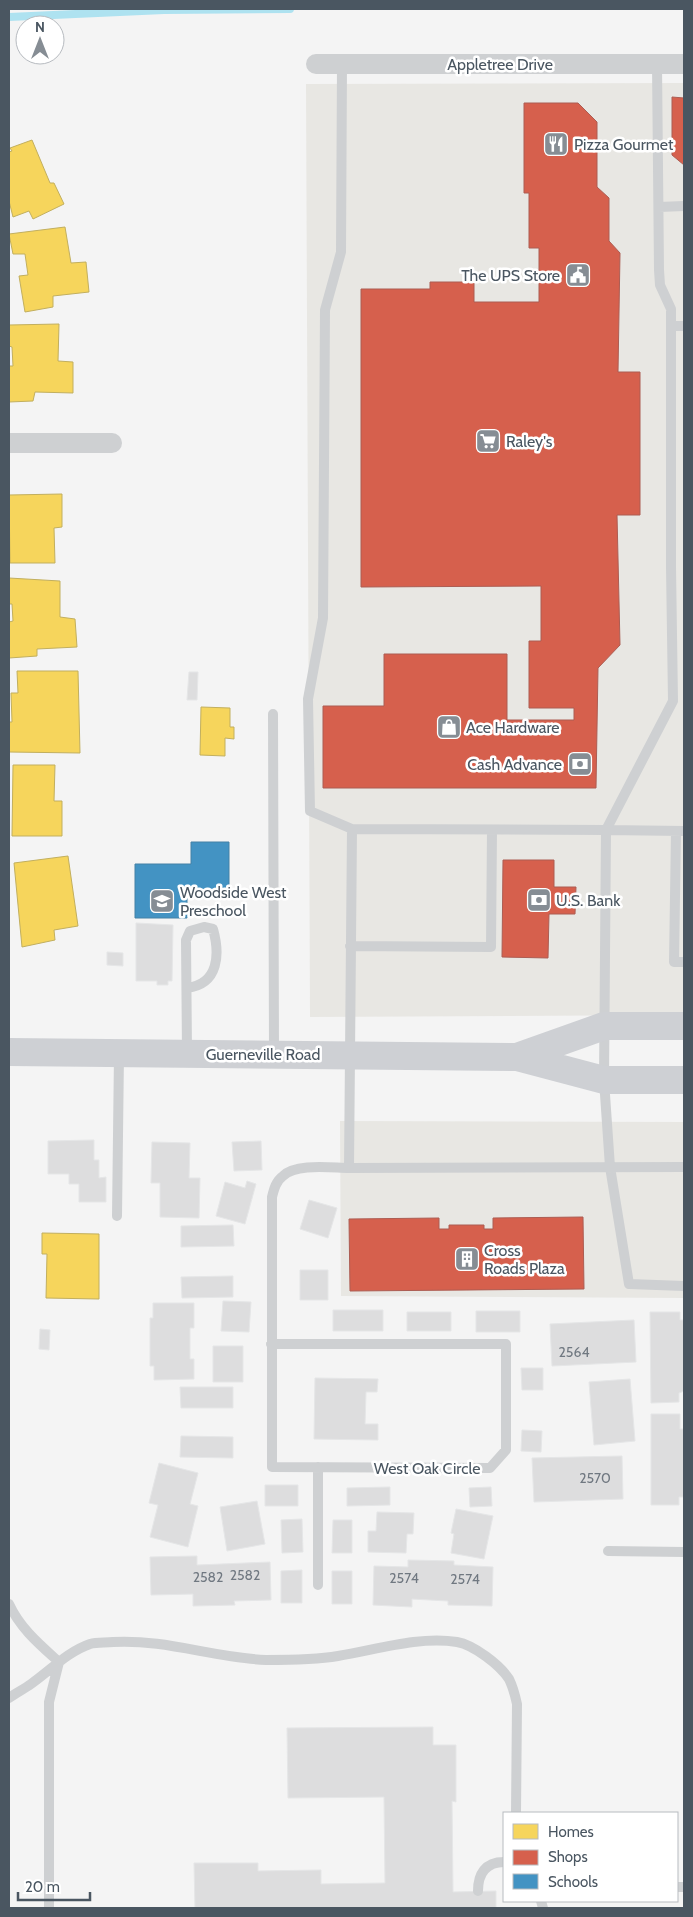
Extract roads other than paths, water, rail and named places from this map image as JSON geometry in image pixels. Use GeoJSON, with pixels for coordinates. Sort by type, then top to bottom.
{"type":"FeatureCollection","features":[{"type":"Feature","properties":{"kind":"main road","name":"Guerneville Road"},"geometry":{"type":"LineString","coordinates":[[517,1057],[604,1026],[684,1026]]}},
{"type":"Feature","properties":{"kind":"main road","name":"Guerneville Road"},"geometry":{"type":"LineString","coordinates":[[9,1052],[517,1057],[604,1080],[684,1080]]}},
{"type":"Feature","properties":{"kind":"street","name":"Appletree Drive"},"geometry":{"type":"LineString","coordinates":[[316,64],[684,64]]}},
{"type":"Feature","properties":{"kind":"street"},"geometry":{"type":"LineString","coordinates":[[9,444],[112,443]]}},
{"type":"Feature","properties":{"kind":"lane"},"geometry":{"type":"LineString","coordinates":[[342,64],[341,252],[324,310],[323,618],[308,699],[310,811],[352,829],[680,831],[679,962]]}},
{"type":"Feature","properties":{"kind":"lane"},"geometry":{"type":"LineString","coordinates":[[657,64],[659,270],[660,285],[672,309],[670,567],[673,701],[606,830],[604,1080],[610,1167],[629,1284],[684,1286]]}},
{"type":"Feature","properties":{"kind":"lane"},"geometry":{"type":"LineString","coordinates":[[659,206],[684,206]]}},
{"type":"Feature","properties":{"kind":"lane"},"geometry":{"type":"LineString","coordinates":[[672,326],[684,326]]}},
{"type":"Feature","properties":{"kind":"lane"},"geometry":{"type":"LineString","coordinates":[[673,701],[684,701]]}},
{"type":"Feature","properties":{"kind":"lane"},"geometry":{"type":"LineString","coordinates":[[273,714],[274,1054]]}},
{"type":"Feature","properties":{"kind":"lane"},"geometry":{"type":"LineString","coordinates":[[349,1168],[352,829]]}},
{"type":"Feature","properties":{"kind":"lane"},"geometry":{"type":"LineString","coordinates":[[350,946],[491,947],[492,830]]}},
{"type":"Feature","properties":{"kind":"lane"},"geometry":{"type":"LineString","coordinates":[[186,988],[198,987],[216,966],[217,945],[213,929],[204,927],[190,931],[186,940],[186,988],[187,1053]]}},
{"type":"Feature","properties":{"kind":"lane"},"geometry":{"type":"LineString","coordinates":[[117,1216],[119,1053]]}},
{"type":"Feature","properties":{"kind":"lane","name":"West Oak Circle"},"geometry":{"type":"LineString","coordinates":[[271,1344],[506,1344],[506,1450],[490,1468],[272,1467],[271,1344],[272,1197],[276,1185],[283,1175],[295,1169],[684,1167]]}},
{"type":"Feature","properties":{"kind":"lane"},"geometry":{"type":"LineString","coordinates":[[318,1468],[318,1585]]}},
{"type":"Feature","properties":{"kind":"lane"},"geometry":{"type":"LineString","coordinates":[[608,1551],[684,1552]]}},
{"type":"Feature","properties":{"kind":"lane"},"geometry":{"type":"LineString","coordinates":[[9,1604],[14,1615],[31,1636],[59,1662]]}},
{"type":"Feature","properties":{"kind":"lane"},"geometry":{"type":"LineString","coordinates":[[9,1698],[32,1684],[71,1653],[92,1644],[127,1642],[166,1644],[230,1656],[264,1660],[298,1660],[336,1656],[407,1644],[459,1642],[480,1652],[496,1665],[508,1678],[514,1691],[516,1704],[516,1812]]}},
{"type":"Feature","properties":{"kind":"lane"},"geometry":{"type":"LineString","coordinates":[[49,1908],[49,1702],[59,1662]]}},
{"type":"Feature","properties":{"kind":"lane"},"geometry":{"type":"LineString","coordinates":[[478,1892],[480,1874],[489,1865],[503,1862]]}},
{"type":"Feature","properties":{"kind":"waterway"},"geometry":{"type":"LineString","coordinates":[[9,17],[164,10],[290,9]]}},
{"type":"Feature","properties":{"kind":"place","name":"Pizza Gourmet"},"geometry":{"type":"Point","coordinates":[556,144]}},
{"type":"Feature","properties":{"kind":"place","name":"The UPS Store"},"geometry":{"type":"Point","coordinates":[578,275]}},
{"type":"Feature","properties":{"kind":"place","name":"Raley's"},"geometry":{"type":"Point","coordinates":[488,441]}},
{"type":"Feature","properties":{"kind":"place","name":"Ace Hardware"},"geometry":{"type":"Point","coordinates":[449,727]}},
{"type":"Feature","properties":{"kind":"place","name":"Cash Advance"},"geometry":{"type":"Point","coordinates":[580,764]}},
{"type":"Feature","properties":{"kind":"place","name":"U.S. Bank"},"geometry":{"type":"Point","coordinates":[539,900]}},
{"type":"Feature","properties":{"kind":"place","name":"Woodside West Preschool"},"geometry":{"type":"Point","coordinates":[162,901]}},
{"type":"Feature","properties":{"kind":"place","name":"Cross Roads Plaza"},"geometry":{"type":"Point","coordinates":[467,1259]}}]}
